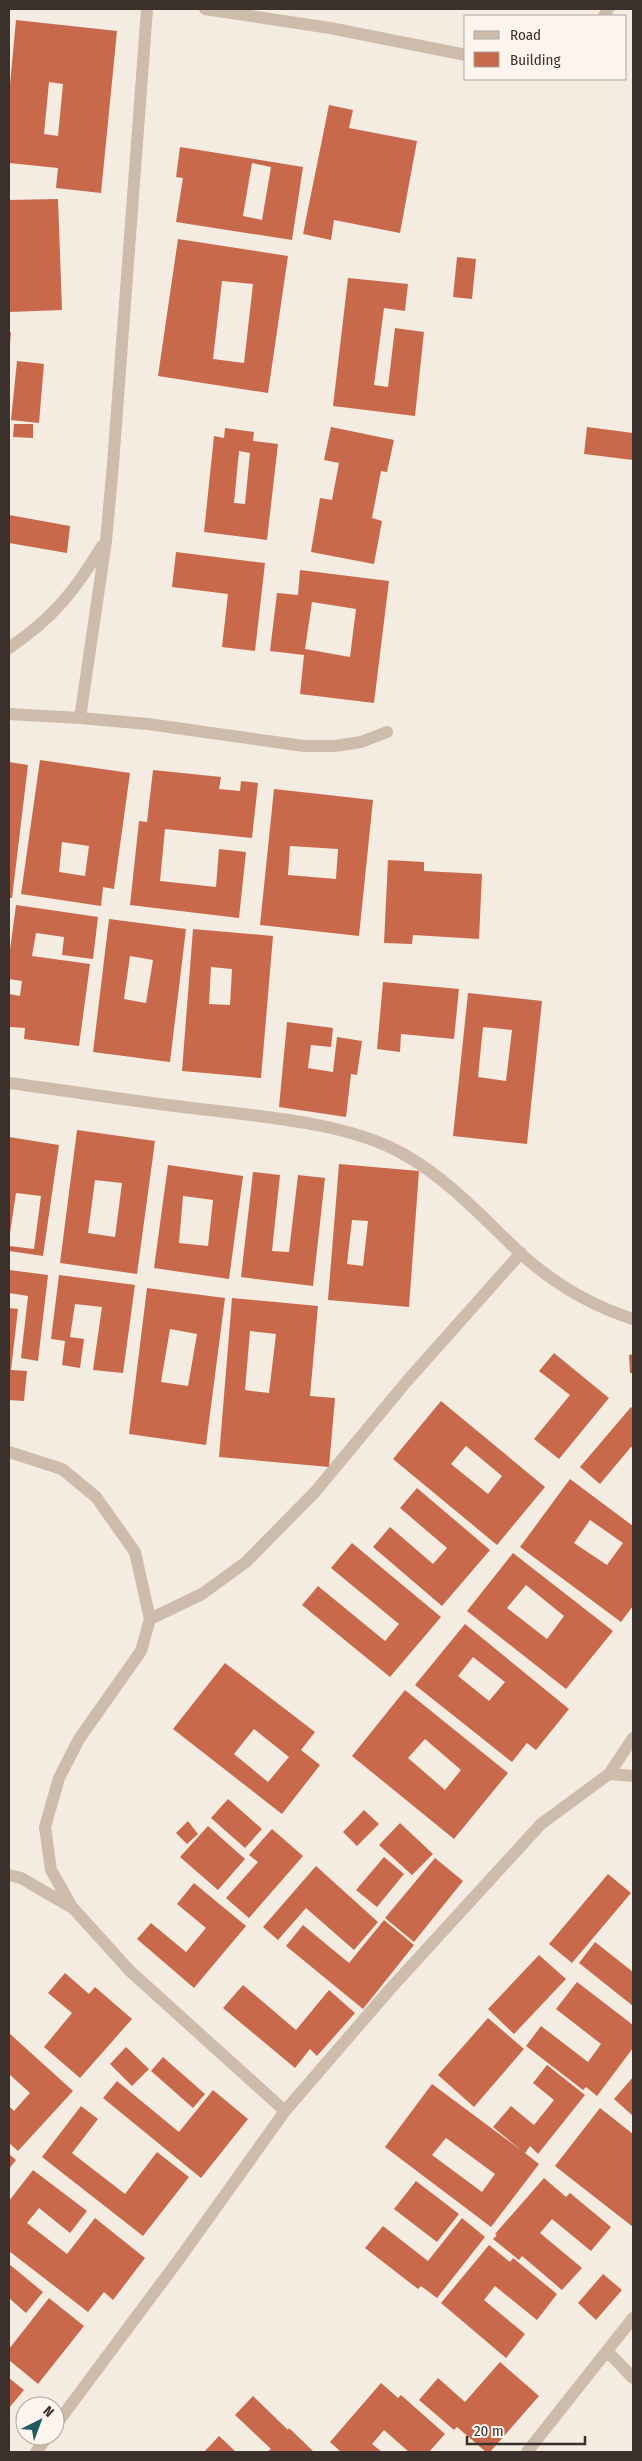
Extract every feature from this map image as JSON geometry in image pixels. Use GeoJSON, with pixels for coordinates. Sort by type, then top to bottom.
{"type":"FeatureCollection","features":[{"type":"Feature","properties":{"kind":"street"},"geometry":{"type":"LineString","coordinates":[[80,718],[106,541],[147,9]]}},
{"type":"Feature","properties":{"kind":"street"},"geometry":{"type":"LineString","coordinates":[[205,9],[330,28],[464,55]]}},
{"type":"Feature","properties":{"kind":"street"},"geometry":{"type":"LineString","coordinates":[[9,648],[56,611],[81,581],[106,541]]}},
{"type":"Feature","properties":{"kind":"street"},"geometry":{"type":"LineString","coordinates":[[9,714],[148,724],[304,746],[335,746],[361,742],[387,732]]}},
{"type":"Feature","properties":{"kind":"street"},"geometry":{"type":"LineString","coordinates":[[9,1083],[275,1118],[322,1127],[373,1140],[405,1154],[448,1185],[521,1253],[566,1286],[608,1310],[633,1319]]}},
{"type":"Feature","properties":{"kind":"street"},"geometry":{"type":"LineString","coordinates":[[150,1620],[202,1594],[253,1555],[315,1492],[407,1381],[521,1253]]}},
{"type":"Feature","properties":{"kind":"street"},"geometry":{"type":"LineString","coordinates":[[9,1452],[62,1469],[96,1497],[135,1552],[150,1620],[141,1651],[79,1739],[59,1778],[45,1827],[51,1870],[72,1907],[130,1971],[284,2111]]}},
{"type":"Feature","properties":{"kind":"street"},"geometry":{"type":"LineString","coordinates":[[65,2413],[180,2258],[284,2111],[398,1981],[541,1824],[609,1774],[633,1738]]}},
{"type":"Feature","properties":{"kind":"street"},"geometry":{"type":"LineString","coordinates":[[609,1774],[633,1776]]}},
{"type":"Feature","properties":{"kind":"street"},"geometry":{"type":"LineString","coordinates":[[9,1874],[22,1878],[72,1907]]}},
{"type":"Feature","properties":{"kind":"street"},"geometry":{"type":"LineString","coordinates":[[527,2452],[633,2318]]}},
{"type":"Feature","properties":{"kind":"street"},"geometry":{"type":"LineString","coordinates":[[607,2350],[633,2378]]}},
{"type":"Feature","properties":{"kind":"building"},"geometry":{"type":"Polygon","coordinates":[[[16,20],[117,31],[101,193],[56,188],[58,168],[9,163],[9,95],[16,20]],[[49,82],[44,134],[58,136],[63,84],[49,82]]]}},
{"type":"Feature","properties":{"kind":"building"},"geometry":{"type":"Polygon","coordinates":[[[329,105],[353,110],[349,128],[417,141],[400,233],[334,220],[331,240],[303,234],[329,105]]]}},
{"type":"Feature","properties":{"kind":"building"},"geometry":{"type":"Polygon","coordinates":[[[180,147],[303,167],[292,240],[176,222],[183,178],[176,177],[180,147]],[[252,163],[243,216],[262,220],[271,167],[252,163]]]}},
{"type":"Feature","properties":{"kind":"building"},"geometry":{"type":"Polygon","coordinates":[[[58,199],[62,310],[9,312],[9,200],[58,199]]]}},
{"type":"Feature","properties":{"kind":"building"},"geometry":{"type":"Polygon","coordinates":[[[178,239],[288,256],[268,393],[158,376],[178,239]],[[222,281],[213,359],[244,363],[253,284],[222,281]]]}},
{"type":"Feature","properties":{"kind":"building"},"geometry":{"type":"Polygon","coordinates":[[[457,257],[476,259],[472,299],[453,297],[457,257]]]}},
{"type":"Feature","properties":{"kind":"building"},"geometry":{"type":"Polygon","coordinates":[[[348,278],[408,284],[405,311],[384,308],[374,385],[388,387],[395,328],[424,332],[415,416],[333,406],[348,278]]]}},
{"type":"Feature","properties":{"kind":"building"},"geometry":{"type":"Polygon","coordinates":[[[9,332],[11,332],[10,345],[9,345],[9,332]]]}},
{"type":"Feature","properties":{"kind":"building"},"geometry":{"type":"Polygon","coordinates":[[[17,361],[44,364],[39,423],[11,420],[17,361]]]}},
{"type":"Feature","properties":{"kind":"building"},"geometry":{"type":"Polygon","coordinates":[[[14,424],[33,424],[33,438],[13,437],[14,424]]]}},
{"type":"Feature","properties":{"kind":"building"},"geometry":{"type":"Polygon","coordinates":[[[331,427],[394,440],[387,472],[381,471],[372,518],[382,521],[374,564],[311,552],[320,498],[332,500],[339,463],[324,460],[331,427]]]}},
{"type":"Feature","properties":{"kind":"building"},"geometry":{"type":"Polygon","coordinates":[[[587,427],[633,433],[633,460],[584,454],[587,427]]]}},
{"type":"Feature","properties":{"kind":"building"},"geometry":{"type":"Polygon","coordinates":[[[225,428],[254,432],[253,441],[278,444],[267,540],[204,532],[214,436],[224,438],[225,428]],[[239,451],[234,503],[245,504],[250,453],[239,451]]]}},
{"type":"Feature","properties":{"kind":"building"},"geometry":{"type":"Polygon","coordinates":[[[9,515],[70,526],[67,553],[9,543],[9,515]]]}},
{"type":"Feature","properties":{"kind":"building"},"geometry":{"type":"Polygon","coordinates":[[[176,552],[265,563],[255,651],[222,647],[228,594],[172,587],[176,552]]]}},
{"type":"Feature","properties":{"kind":"building"},"geometry":{"type":"Polygon","coordinates":[[[300,570],[389,581],[374,703],[300,694],[304,655],[270,651],[277,593],[298,595],[300,570]],[[312,602],[305,649],[350,657],[356,609],[312,602]]]}},
{"type":"Feature","properties":{"kind":"building"},"geometry":{"type":"Polygon","coordinates":[[[40,760],[130,773],[114,889],[103,887],[101,906],[21,894],[40,760]],[[62,842],[59,872],[85,876],[89,846],[62,842]]]}},
{"type":"Feature","properties":{"kind":"building"},"geometry":{"type":"Polygon","coordinates":[[[9,762],[28,765],[12,898],[9,898],[9,762]]]}},
{"type":"Feature","properties":{"kind":"building"},"geometry":{"type":"Polygon","coordinates":[[[153,770],[221,777],[219,789],[240,791],[241,781],[258,783],[252,838],[165,829],[160,881],[216,887],[219,849],[246,852],[239,918],[130,905],[139,821],[147,822],[153,770]]]}},
{"type":"Feature","properties":{"kind":"building"},"geometry":{"type":"Polygon","coordinates":[[[274,789],[373,800],[359,936],[260,925],[274,789]],[[290,846],[288,875],[336,879],[338,849],[290,846]]]}},
{"type":"Feature","properties":{"kind":"building"},"geometry":{"type":"Polygon","coordinates":[[[388,860],[424,862],[424,871],[482,874],[479,939],[413,935],[412,944],[384,943],[388,860]]]}},
{"type":"Feature","properties":{"kind":"building"},"geometry":{"type":"Polygon","coordinates":[[[16,905],[98,917],[93,959],[62,955],[64,937],[36,933],[32,956],[90,964],[79,1046],[24,1039],[25,1028],[9,1027],[9,994],[20,996],[22,981],[9,979],[9,957],[16,905]]]}},
{"type":"Feature","properties":{"kind":"building"},"geometry":{"type":"Polygon","coordinates":[[[109,919],[186,929],[170,1062],[93,1052],[109,919]],[[130,956],[124,999],[146,1003],[153,960],[130,956]]]}},
{"type":"Feature","properties":{"kind":"building"},"geometry":{"type":"Polygon","coordinates":[[[193,929],[273,936],[261,1078],[182,1071],[193,929]],[[211,967],[209,1004],[230,1005],[232,969],[211,967]]]}},
{"type":"Feature","properties":{"kind":"building"},"geometry":{"type":"Polygon","coordinates":[[[383,982],[459,989],[454,1039],[401,1034],[400,1052],[377,1049],[383,982]]]}},
{"type":"Feature","properties":{"kind":"building"},"geometry":{"type":"Polygon","coordinates":[[[468,993],[542,1001],[527,1144],[453,1136],[468,993]],[[483,1027],[478,1077],[506,1081],[512,1030],[483,1027]]]}},
{"type":"Feature","properties":{"kind":"building"},"geometry":{"type":"Polygon","coordinates":[[[287,1022],[333,1028],[331,1047],[311,1045],[308,1068],[333,1072],[337,1037],[362,1041],[357,1075],[351,1074],[346,1117],[279,1107],[287,1022]]]}},
{"type":"Feature","properties":{"kind":"building"},"geometry":{"type":"Polygon","coordinates":[[[77,1130],[155,1141],[137,1274],[60,1263],[77,1130]],[[95,1180],[88,1233],[115,1237],[122,1183],[95,1180]]]}},
{"type":"Feature","properties":{"kind":"building"},"geometry":{"type":"Polygon","coordinates":[[[9,1137],[59,1145],[43,1256],[9,1251],[9,1246],[34,1249],[41,1196],[16,1193],[9,1240],[9,1137]]]}},
{"type":"Feature","properties":{"kind":"building"},"geometry":{"type":"Polygon","coordinates":[[[339,1164],[419,1171],[409,1307],[328,1300],[339,1164]],[[352,1220],[347,1264],[363,1266],[368,1221],[352,1220]]]}},
{"type":"Feature","properties":{"kind":"building"},"geometry":{"type":"Polygon","coordinates":[[[168,1165],[243,1176],[229,1279],[154,1268],[168,1165]],[[183,1196],[179,1243],[208,1246],[213,1200],[183,1196]]]}},
{"type":"Feature","properties":{"kind":"building"},"geometry":{"type":"Polygon","coordinates":[[[253,1172],[280,1175],[272,1251],[289,1252],[298,1175],[325,1178],[313,1286],[241,1277],[253,1172]]]}},
{"type":"Feature","properties":{"kind":"building"},"geometry":{"type":"Polygon","coordinates":[[[9,1270],[48,1275],[38,1361],[21,1358],[28,1296],[9,1293],[9,1270]]]}},
{"type":"Feature","properties":{"kind":"building"},"geometry":{"type":"Polygon","coordinates":[[[59,1275],[135,1285],[123,1373],[93,1370],[102,1307],[75,1304],[70,1337],[84,1339],[80,1368],[62,1365],[65,1341],[51,1339],[59,1275]]]}},
{"type":"Feature","properties":{"kind":"building"},"geometry":{"type":"Polygon","coordinates":[[[147,1288],[225,1298],[206,1445],[129,1434],[147,1288]],[[170,1329],[161,1382],[188,1386],[197,1334],[170,1329]]]}},
{"type":"Feature","properties":{"kind":"building"},"geometry":{"type":"Polygon","coordinates":[[[232,1298],[318,1306],[310,1396],[335,1398],[329,1467],[219,1457],[232,1298]],[[250,1331],[245,1390],[269,1393],[276,1334],[250,1331]]]}},
{"type":"Feature","properties":{"kind":"building"},"geometry":{"type":"Polygon","coordinates":[[[9,1308],[18,1309],[11,1370],[27,1371],[24,1401],[9,1400],[9,1308]]]}},
{"type":"Feature","properties":{"kind":"building"},"geometry":{"type":"Polygon","coordinates":[[[554,1353],[609,1398],[559,1459],[534,1439],[570,1395],[539,1371],[554,1353]]]}},
{"type":"Feature","properties":{"kind":"building"},"geometry":{"type":"Polygon","coordinates":[[[633,1354],[633,1373],[630,1373],[629,1355],[633,1354]]]}},
{"type":"Feature","properties":{"kind":"building"},"geometry":{"type":"Polygon","coordinates":[[[441,1401],[545,1487],[497,1545],[393,1459],[441,1401]],[[466,1446],[451,1464],[488,1494],[502,1476],[466,1446]]]}},
{"type":"Feature","properties":{"kind":"building"},"geometry":{"type":"Polygon","coordinates":[[[631,1407],[633,1409],[633,1448],[631,1447],[600,1484],[580,1467],[631,1407]]]}},
{"type":"Feature","properties":{"kind":"building"},"geometry":{"type":"Polygon","coordinates":[[[570,1479],[633,1526],[633,1606],[621,1622],[520,1547],[570,1479]],[[590,1520],[574,1543],[607,1565],[623,1543],[590,1520]]]}},
{"type":"Feature","properties":{"kind":"building"},"geometry":{"type":"Polygon","coordinates":[[[417,1488],[490,1550],[442,1606],[373,1547],[390,1527],[433,1564],[447,1548],[400,1508],[417,1488]]]}},
{"type":"Feature","properties":{"kind":"building"},"geometry":{"type":"Polygon","coordinates":[[[352,1543],[441,1617],[390,1677],[302,1605],[318,1586],[385,1641],[399,1624],[331,1568],[352,1543]]]}},
{"type":"Feature","properties":{"kind":"building"},"geometry":{"type":"Polygon","coordinates":[[[513,1553],[613,1631],[566,1689],[467,1611],[513,1553]],[[526,1585],[507,1608],[547,1639],[564,1616],[526,1585]]]}},
{"type":"Feature","properties":{"kind":"building"},"geometry":{"type":"Polygon","coordinates":[[[465,1624],[569,1709],[536,1750],[527,1743],[512,1762],[415,1685],[465,1624]],[[473,1657],[458,1676],[489,1701],[505,1682],[473,1657]]]}},
{"type":"Feature","properties":{"kind":"building"},"geometry":{"type":"Polygon","coordinates":[[[225,1663],[315,1732],[301,1750],[320,1765],[282,1814],[173,1729],[225,1663]],[[254,1729],[234,1754],[268,1782],[289,1757],[254,1729]]]}},
{"type":"Feature","properties":{"kind":"building"},"geometry":{"type":"Polygon","coordinates":[[[405,1690],[508,1773],[454,1839],[352,1756],[405,1690]],[[425,1739],[408,1758],[445,1790],[461,1770],[425,1739]]]}},
{"type":"Feature","properties":{"kind":"building"},"geometry":{"type":"Polygon","coordinates":[[[228,1799],[262,1829],[245,1848],[211,1818],[228,1799]]]}},
{"type":"Feature","properties":{"kind":"building"},"geometry":{"type":"Polygon","coordinates":[[[364,1810],[379,1824],[357,1846],[343,1832],[364,1810]]]}},
{"type":"Feature","properties":{"kind":"building"},"geometry":{"type":"Polygon","coordinates":[[[188,1821],[198,1834],[187,1844],[176,1833],[188,1821]]]}},
{"type":"Feature","properties":{"kind":"building"},"geometry":{"type":"Polygon","coordinates":[[[400,1823],[433,1854],[412,1875],[379,1845],[400,1823]]]}},
{"type":"Feature","properties":{"kind":"building"},"geometry":{"type":"Polygon","coordinates":[[[208,1826],[245,1859],[218,1890],[180,1857],[208,1826]]]}},
{"type":"Feature","properties":{"kind":"building"},"geometry":{"type":"Polygon","coordinates":[[[272,1829],[303,1856],[249,1918],[226,1898],[258,1862],[249,1855],[272,1829]]]}},
{"type":"Feature","properties":{"kind":"building"},"geometry":{"type":"Polygon","coordinates":[[[384,1857],[404,1874],[377,1907],[356,1890],[384,1857]]]}},
{"type":"Feature","properties":{"kind":"building"},"geometry":{"type":"Polygon","coordinates":[[[435,1858],[463,1881],[414,1942],[385,1918],[435,1858]]]}},
{"type":"Feature","properties":{"kind":"building"},"geometry":{"type":"Polygon","coordinates":[[[316,1866],[378,1922],[354,1950],[306,1908],[278,1940],[263,1927],[316,1866]]]}},
{"type":"Feature","properties":{"kind":"building"},"geometry":{"type":"Polygon","coordinates":[[[608,1874],[631,1893],[572,1963],[549,1944],[608,1874]]]}},
{"type":"Feature","properties":{"kind":"building"},"geometry":{"type":"Polygon","coordinates":[[[194,1883],[246,1926],[194,1988],[137,1939],[151,1923],[186,1952],[206,1928],[177,1904],[194,1883]]]}},
{"type":"Feature","properties":{"kind":"building"},"geometry":{"type":"Polygon","coordinates":[[[384,1920],[414,1945],[363,2009],[286,1946],[303,1925],[349,1963],[384,1920]]]}},
{"type":"Feature","properties":{"kind":"building"},"geometry":{"type":"Polygon","coordinates":[[[595,1942],[633,1972],[633,2006],[579,1963],[595,1942]]]}},
{"type":"Feature","properties":{"kind":"building"},"geometry":{"type":"Polygon","coordinates":[[[539,1955],[566,1979],[514,2034],[488,2009],[539,1955]]]}},
{"type":"Feature","properties":{"kind":"building"},"geometry":{"type":"Polygon","coordinates":[[[65,1973],[89,1994],[95,1987],[132,2019],[80,2078],[44,2047],[72,2013],[48,1993],[65,1973]]]}},
{"type":"Feature","properties":{"kind":"building"},"geometry":{"type":"Polygon","coordinates":[[[577,1982],[633,2025],[633,2048],[597,2096],[586,2087],[583,2090],[526,2046],[541,2026],[588,2062],[601,2044],[556,2009],[577,1982]]]}},
{"type":"Feature","properties":{"kind":"building"},"geometry":{"type":"Polygon","coordinates":[[[243,1985],[296,2030],[329,1990],[355,2013],[317,2056],[310,2049],[295,2068],[223,2008],[243,1985]]]}},
{"type":"Feature","properties":{"kind":"building"},"geometry":{"type":"Polygon","coordinates":[[[488,2018],[524,2049],[474,2107],[438,2075],[488,2018]]]}},
{"type":"Feature","properties":{"kind":"building"},"geometry":{"type":"Polygon","coordinates":[[[9,2033],[73,2091],[18,2151],[9,2143],[9,2106],[14,2111],[30,2093],[9,2074],[9,2033]]]}},
{"type":"Feature","properties":{"kind":"building"},"geometry":{"type":"Polygon","coordinates":[[[126,2047],[149,2069],[132,2086],[110,2064],[126,2047]]]}},
{"type":"Feature","properties":{"kind":"building"},"geometry":{"type":"Polygon","coordinates":[[[163,2057],[205,2094],[193,2108],[151,2071],[163,2057]]]}},
{"type":"Feature","properties":{"kind":"building"},"geometry":{"type":"Polygon","coordinates":[[[547,2065],[585,2095],[538,2154],[530,2146],[525,2153],[539,2164],[491,2227],[385,2147],[432,2084],[522,2151],[493,2127],[511,2106],[534,2125],[554,2100],[533,2083],[547,2065]],[[446,2138],[432,2155],[482,2192],[495,2174],[446,2138]]]}},
{"type":"Feature","properties":{"kind":"building"},"geometry":{"type":"Polygon","coordinates":[[[633,2077],[633,2116],[614,2099],[633,2077]]]}},
{"type":"Feature","properties":{"kind":"building"},"geometry":{"type":"Polygon","coordinates":[[[117,2081],[179,2132],[213,2090],[248,2119],[201,2178],[103,2098],[117,2081]]]}},
{"type":"Feature","properties":{"kind":"building"},"geometry":{"type":"Polygon","coordinates":[[[81,2106],[98,2119],[72,2153],[125,2194],[157,2152],[189,2177],[143,2236],[42,2157],[81,2106]]]}},
{"type":"Feature","properties":{"kind":"building"},"geometry":{"type":"Polygon","coordinates":[[[600,2108],[633,2134],[633,2227],[555,2166],[600,2108]]]}},
{"type":"Feature","properties":{"kind":"building"},"geometry":{"type":"Polygon","coordinates":[[[9,2154],[16,2160],[9,2169],[9,2154]]]}},
{"type":"Feature","properties":{"kind":"building"},"geometry":{"type":"Polygon","coordinates":[[[33,2170],[87,2211],[70,2233],[39,2208],[27,2223],[67,2254],[95,2218],[145,2258],[113,2300],[104,2292],[88,2312],[9,2251],[9,2201],[33,2170]]]}},
{"type":"Feature","properties":{"kind":"building"},"geometry":{"type":"Polygon","coordinates":[[[544,2178],[566,2197],[570,2193],[611,2227],[591,2251],[552,2219],[540,2233],[582,2268],[562,2290],[522,2256],[519,2260],[493,2239],[497,2235],[495,2234],[544,2178]]]}},
{"type":"Feature","properties":{"kind":"building"},"geometry":{"type":"Polygon","coordinates":[[[416,2181],[459,2214],[437,2242],[394,2209],[416,2181]]]}},
{"type":"Feature","properties":{"kind":"building"},"geometry":{"type":"Polygon","coordinates":[[[462,2218],[485,2237],[437,2298],[421,2286],[418,2289],[365,2248],[383,2226],[428,2261],[462,2218]]]}},
{"type":"Feature","properties":{"kind":"building"},"geometry":{"type":"Polygon","coordinates":[[[489,2245],[510,2262],[513,2258],[557,2294],[537,2320],[495,2286],[484,2300],[525,2334],[506,2358],[441,2303],[489,2245]]]}},
{"type":"Feature","properties":{"kind":"building"},"geometry":{"type":"Polygon","coordinates":[[[9,2264],[43,2292],[26,2313],[9,2298],[9,2264]]]}},
{"type":"Feature","properties":{"kind":"building"},"geometry":{"type":"Polygon","coordinates":[[[603,2274],[622,2290],[596,2320],[578,2303],[603,2274]]]}},
{"type":"Feature","properties":{"kind":"building"},"geometry":{"type":"Polygon","coordinates":[[[49,2298],[84,2326],[38,2384],[9,2360],[9,2349],[49,2298]]]}},
{"type":"Feature","properties":{"kind":"building"},"geometry":{"type":"Polygon","coordinates":[[[500,2362],[539,2396],[490,2452],[486,2452],[457,2427],[454,2430],[419,2400],[438,2378],[465,2402],[500,2362]]]}},
{"type":"Feature","properties":{"kind":"building"},"geometry":{"type":"Polygon","coordinates":[[[9,2378],[24,2390],[19,2396],[15,2396],[15,2401],[9,2408],[9,2378]]]}},
{"type":"Feature","properties":{"kind":"building"},"geometry":{"type":"Polygon","coordinates":[[[381,2383],[398,2398],[401,2395],[445,2434],[429,2452],[409,2452],[384,2430],[372,2444],[382,2452],[341,2452],[330,2442],[381,2383]]]}},
{"type":"Feature","properties":{"kind":"building"},"geometry":{"type":"Polygon","coordinates":[[[253,2396],[314,2452],[267,2452],[271,2449],[235,2415],[253,2396]]]}},
{"type":"Feature","properties":{"kind":"building"},"geometry":{"type":"Polygon","coordinates":[[[219,2436],[236,2452],[204,2452],[219,2436]]]}}]}
